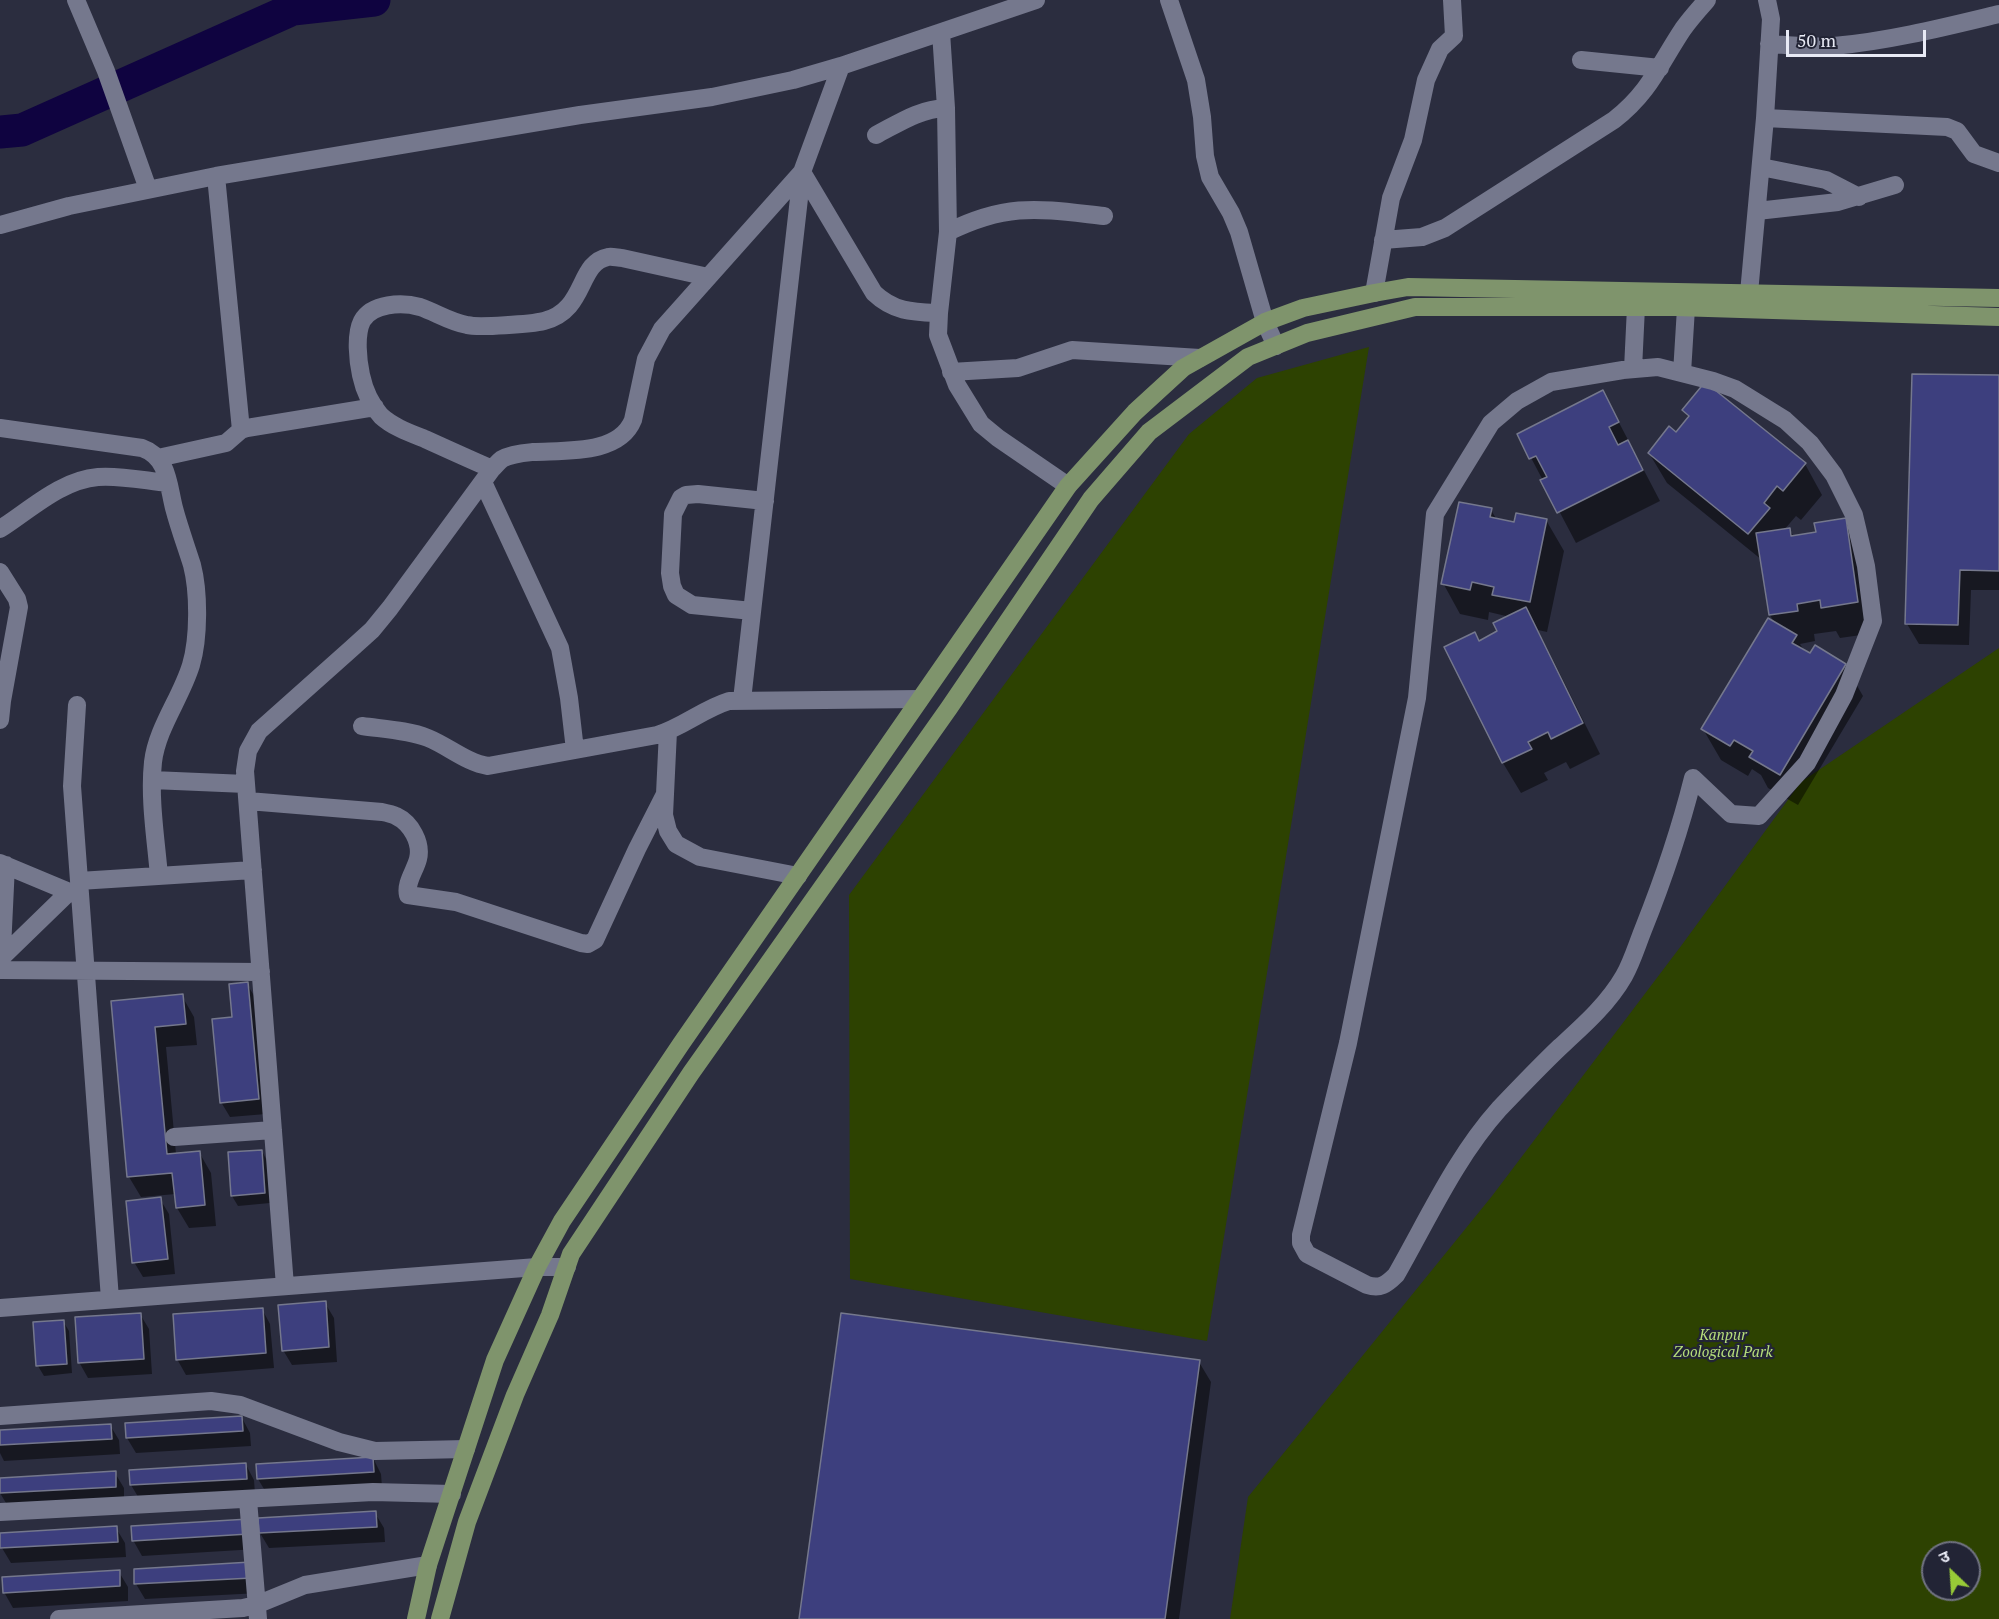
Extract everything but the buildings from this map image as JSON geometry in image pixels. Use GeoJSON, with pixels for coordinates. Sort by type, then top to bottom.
{"type":"FeatureCollection","features":[{"type":"Feature","properties":{"kind":"main road"},"geometry":{"type":"LineString","coordinates":[[416,1619],[428,1565],[495,1360],[537,1267],[562,1221],[681,1044],[1068,486],[1135,411],[1183,368],[1265,322],[1303,308],[1407,287],[1999,298]]}},
{"type":"Feature","properties":{"kind":"main road"},"geometry":{"type":"LineString","coordinates":[[440,1619],[467,1522],[572,1254],[691,1073],[949,708],[1091,499],[1149,432],[1248,357],[1307,333],[1415,307],[1636,307],[1999,317]]}},
{"type":"Feature","properties":{"kind":"street"},"geometry":{"type":"LineString","coordinates":[[76,0],[106,71],[148,189]]}},
{"type":"Feature","properties":{"kind":"street"},"geometry":{"type":"LineString","coordinates":[[0,225],[69,206],[216,176],[580,115],[712,97],[793,80],[1036,0]]}},
{"type":"Feature","properties":{"kind":"street"},"geometry":{"type":"LineString","coordinates":[[1169,0],[1196,80],[1202,117],[1204,156],[1210,177],[1239,232],[1265,322],[1276,346]]}},
{"type":"Feature","properties":{"kind":"street"},"geometry":{"type":"LineString","coordinates":[[1374,293],[1391,198],[1413,141],[1430,71],[1440,49],[1454,36],[1452,0]]}},
{"type":"Feature","properties":{"kind":"street"},"geometry":{"type":"LineString","coordinates":[[1383,240],[1422,237],[1445,228],[1614,120],[1637,100],[1660,68],[1684,27],[1707,0]]}},
{"type":"Feature","properties":{"kind":"street"},"geometry":{"type":"LineString","coordinates":[[1749,293],[1765,118],[1771,19],[1767,0]]}},
{"type":"Feature","properties":{"kind":"street"},"geometry":{"type":"LineString","coordinates":[[1769,44],[1819,47],[1852,44],[1999,14]]}},
{"type":"Feature","properties":{"kind":"street"},"geometry":{"type":"LineString","coordinates":[[941,32],[946,108],[948,232],[938,335],[951,372],[981,424],[1068,486]]}},
{"type":"Feature","properties":{"kind":"street"},"geometry":{"type":"LineString","coordinates":[[1581,60],[1660,68]]}},
{"type":"Feature","properties":{"kind":"street"},"geometry":{"type":"LineString","coordinates":[[742,700],[802,172],[841,66]]}},
{"type":"Feature","properties":{"kind":"street"},"geometry":{"type":"LineString","coordinates":[[876,135],[918,113],[946,108]]}},
{"type":"Feature","properties":{"kind":"street"},"geometry":{"type":"LineString","coordinates":[[1765,118],[1947,127],[1957,131],[1974,154],[1999,163]]}},
{"type":"Feature","properties":{"kind":"street"},"geometry":{"type":"LineString","coordinates":[[1761,167],[1826,180],[1859,197]]}},
{"type":"Feature","properties":{"kind":"street"},"geometry":{"type":"LineString","coordinates":[[285,1286],[245,771],[248,751],[259,730],[372,630],[487,475],[502,459],[515,454],[590,448],[619,440],[630,429],[646,359],[662,329],[802,172]]}},
{"type":"Feature","properties":{"kind":"street"},"geometry":{"type":"LineString","coordinates":[[802,172],[874,293],[891,307],[905,312],[939,313]]}},
{"type":"Feature","properties":{"kind":"street"},"geometry":{"type":"LineString","coordinates":[[216,176],[241,430]]}},
{"type":"Feature","properties":{"kind":"street"},"geometry":{"type":"LineString","coordinates":[[1757,212],[1859,197],[1895,185]]}},
{"type":"Feature","properties":{"kind":"street"},"geometry":{"type":"LineString","coordinates":[[948,232],[982,217],[1011,210],[1034,208],[1104,216]]}},
{"type":"Feature","properties":{"kind":"street"},"geometry":{"type":"LineString","coordinates":[[575,750],[568,690],[560,648],[487,475],[392,424],[375,407],[366,392],[361,375],[359,338],[362,322],[370,312],[404,303],[469,326],[542,322],[565,312],[573,303],[595,263],[608,257],[708,277]]}},
{"type":"Feature","properties":{"kind":"street"},"geometry":{"type":"LineString","coordinates":[[1633,369],[1636,307]]}},
{"type":"Feature","properties":{"kind":"street"},"geometry":{"type":"LineString","coordinates":[[1682,373],[1686,308]]}},
{"type":"Feature","properties":{"kind":"street"},"geometry":{"type":"LineString","coordinates":[[951,372],[1018,368],[1072,350],[1200,358]]}},
{"type":"Feature","properties":{"kind":"street"},"geometry":{"type":"LineString","coordinates":[[1658,367],[1682,373],[1713,381],[1735,390],[1785,420],[1810,443],[1834,475],[1854,515],[1866,566],[1873,621],[1844,695],[1807,763],[1759,816],[1731,814],[1694,778],[1679,832],[1651,911],[1624,975],[1610,997],[1483,1128],[1458,1165],[1396,1275],[1387,1285],[1376,1288],[1367,1285],[1307,1254],[1301,1243],[1301,1235],[1348,1043],[1415,709],[1435,514],[1491,423],[1517,401],[1551,382],[1658,367]]}},
{"type":"Feature","properties":{"kind":"street"},"geometry":{"type":"LineString","coordinates":[[158,458],[226,443],[241,430],[375,407]]}},
{"type":"Feature","properties":{"kind":"street"},"geometry":{"type":"LineString","coordinates":[[0,428],[142,448],[153,452],[163,465],[195,581],[195,637],[190,666],[156,747],[152,780],[159,876]]}},
{"type":"Feature","properties":{"kind":"street"},"geometry":{"type":"LineString","coordinates":[[0,529],[57,491],[84,479],[100,476],[168,483]]}},
{"type":"Feature","properties":{"kind":"street"},"geometry":{"type":"LineString","coordinates":[[752,611],[692,605],[676,595],[670,573],[673,514],[681,498],[686,495],[698,494],[765,501]]}},
{"type":"Feature","properties":{"kind":"street"},"geometry":{"type":"LineString","coordinates":[[0,572],[17,599],[19,607],[0,720]]}},
{"type":"Feature","properties":{"kind":"street"},"geometry":{"type":"LineString","coordinates":[[362,726],[424,736],[447,746],[478,765],[488,766],[668,731],[718,705],[742,700],[920,699]]}},
{"type":"Feature","properties":{"kind":"street"},"geometry":{"type":"LineString","coordinates":[[77,705],[72,786],[76,890],[87,970],[110,1299]]}},
{"type":"Feature","properties":{"kind":"street"},"geometry":{"type":"LineString","coordinates":[[668,731],[664,815],[668,831],[676,844],[700,857],[798,876]]}},
{"type":"Feature","properties":{"kind":"street"},"geometry":{"type":"LineString","coordinates":[[152,780],[382,812],[396,816],[410,826],[417,841],[419,857],[407,889],[408,895],[456,902],[588,944],[599,934],[637,849],[665,794]]}},
{"type":"Feature","properties":{"kind":"street"},"geometry":{"type":"LineString","coordinates":[[1,966],[3,864],[76,890],[159,876],[253,870]]}},
{"type":"Feature","properties":{"kind":"street"},"geometry":{"type":"LineString","coordinates":[[1,966],[76,890]]}},
{"type":"Feature","properties":{"kind":"street"},"geometry":{"type":"LineString","coordinates":[[1,966],[87,970],[261,972]]}},
{"type":"Feature","properties":{"kind":"street"},"geometry":{"type":"LineString","coordinates":[[174,1137],[273,1130]]}},
{"type":"Feature","properties":{"kind":"street"},"geometry":{"type":"LineString","coordinates":[[0,1308],[537,1267],[567,1267]]}},
{"type":"Feature","properties":{"kind":"street"},"geometry":{"type":"LineString","coordinates":[[0,1416],[211,1401],[227,1402],[339,1442],[375,1451],[466,1449]]}},
{"type":"Feature","properties":{"kind":"street"},"geometry":{"type":"LineString","coordinates":[[0,1512],[373,1492],[452,1494]]}},
{"type":"Feature","properties":{"kind":"street"},"geometry":{"type":"LineString","coordinates":[[249,1500],[257,1612]]}},
{"type":"Feature","properties":{"kind":"street"},"geometry":{"type":"LineString","coordinates":[[59,1619],[230,1610],[257,1612],[305,1585],[428,1565]]}},
{"type":"Feature","properties":{"kind":"green space"},"geometry":{"type":"Polygon","coordinates":[[[1369,347],[1207,1341],[850,1279],[849,895],[1189,434],[1257,378],[1369,347]]]}},
{"type":"Feature","properties":{"kind":"green space","name":"Kanpur Zoological Park"},"geometry":{"type":"Polygon","coordinates":[[[1999,648],[1999,1619],[1230,1619],[1248,1497],[1492,1196],[1681,946],[1801,782],[1999,648]]]}},
{"type":"Feature","properties":{"kind":"waterway"},"geometry":{"type":"LineString","coordinates":[[0,132],[22,130],[293,9],[374,0]]}}]}
